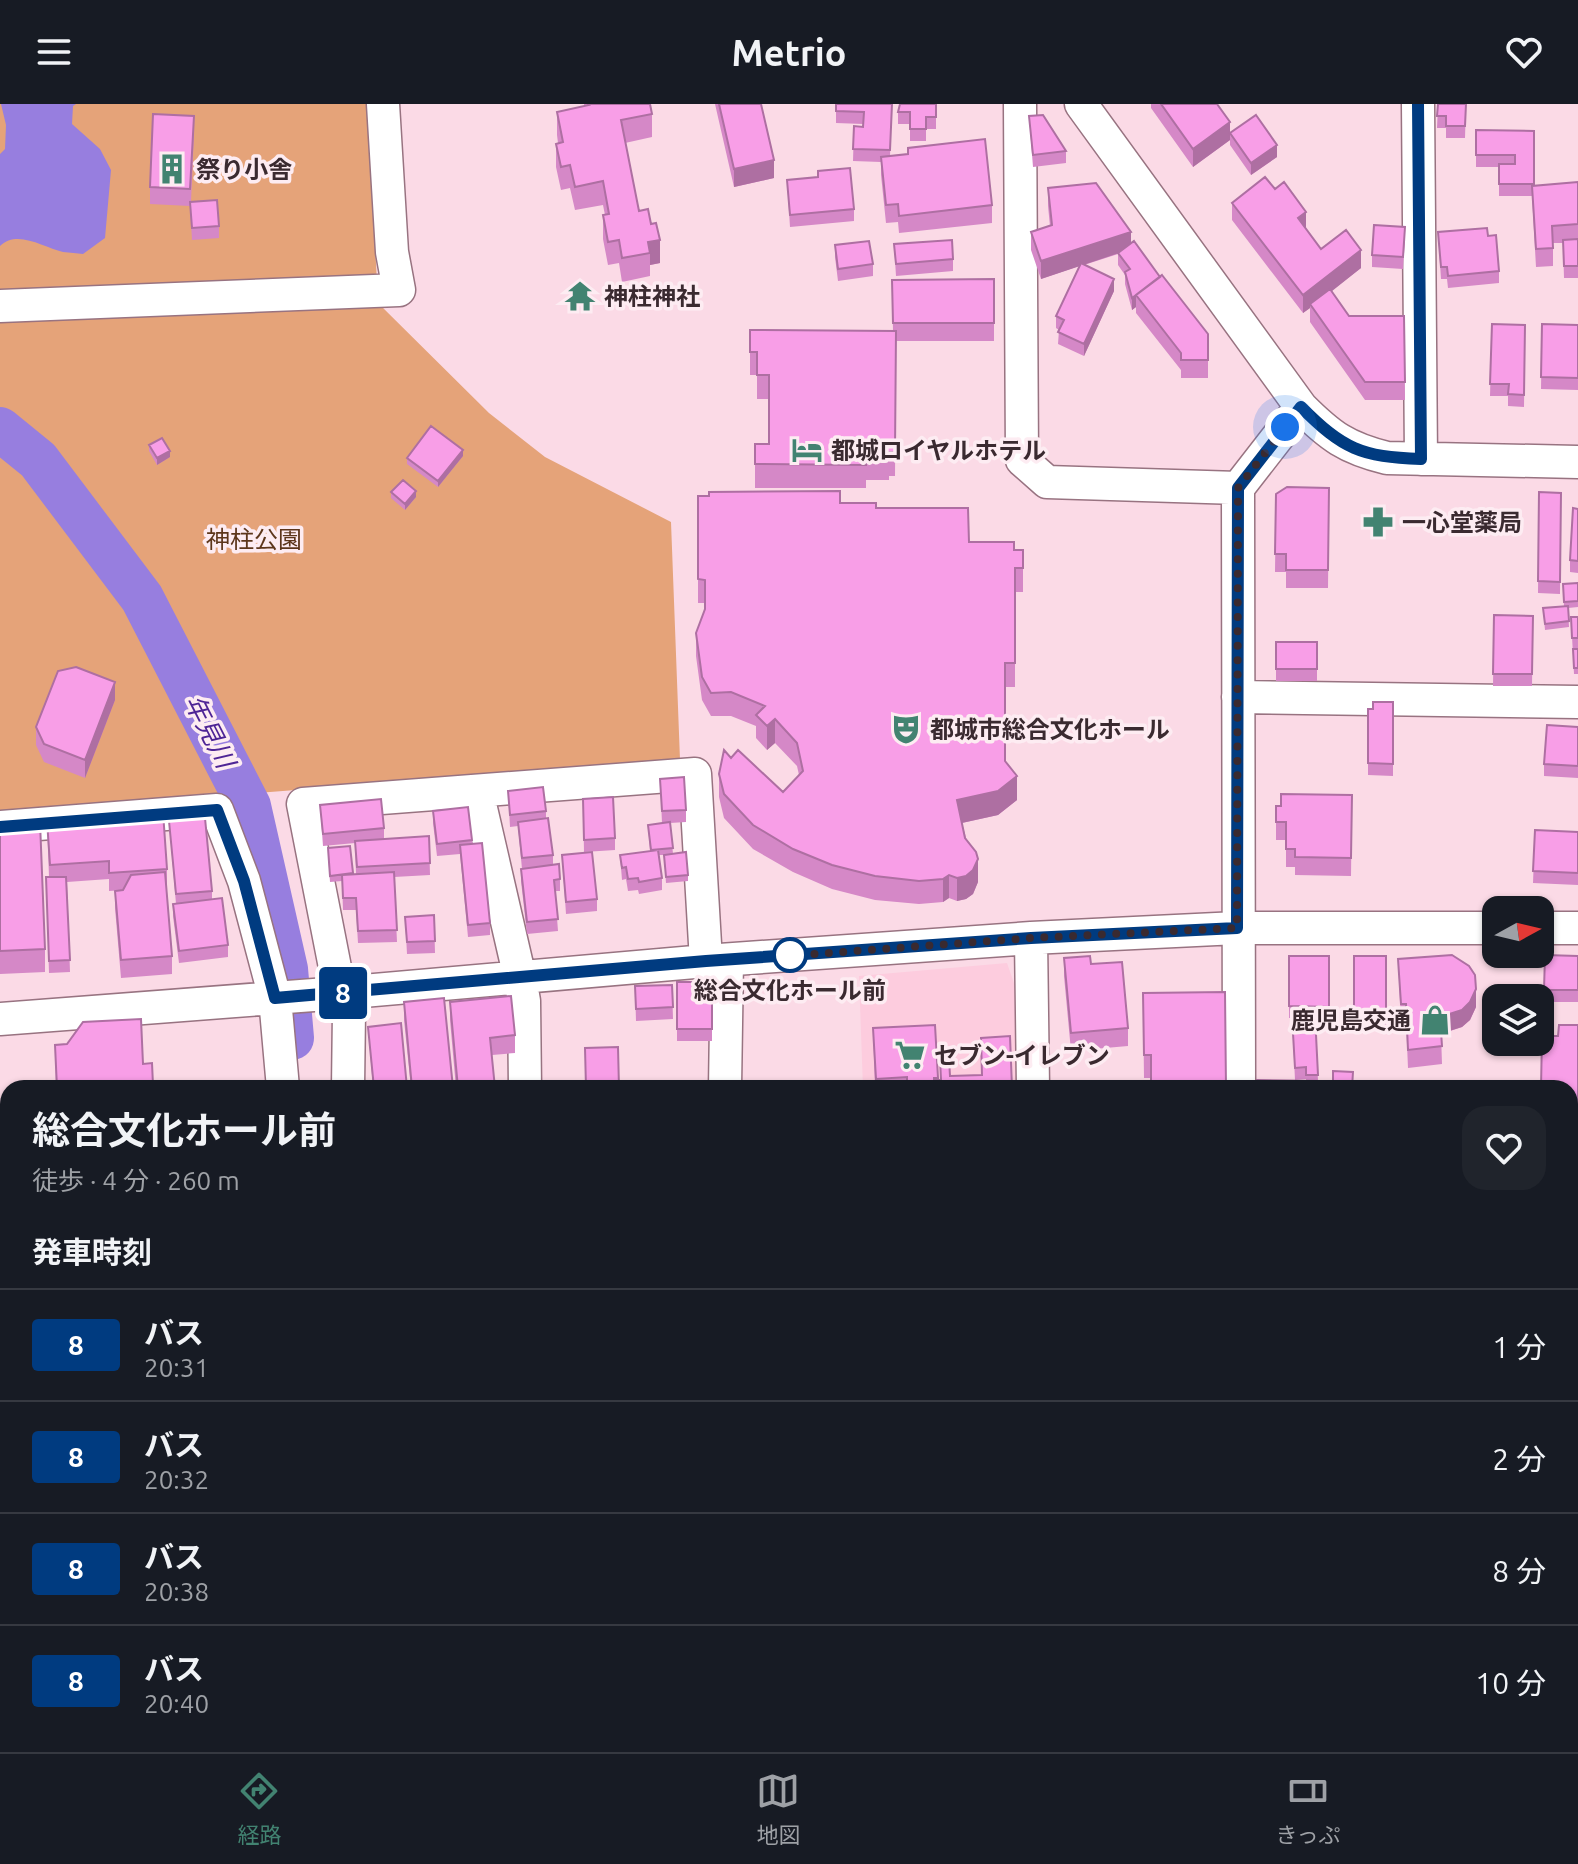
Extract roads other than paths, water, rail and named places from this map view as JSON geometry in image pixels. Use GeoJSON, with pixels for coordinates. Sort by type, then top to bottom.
{"type":"FeatureCollection","features":[{"type":"Feature","properties":{"kind":"street"},"geometry":{"type":"LineString","coordinates":[[0,306],[399,290],[391,237],[383,104]]}},
{"type":"Feature","properties":{"kind":"street"},"geometry":{"type":"LineString","coordinates":[[1020,104],[1022,460],[1047,482],[1238,488]]}},
{"type":"Feature","properties":{"kind":"street"},"geometry":{"type":"LineString","coordinates":[[1081,104],[1301,407],[1329,434],[1361,452],[1387,458],[1578,462]]}},
{"type":"Feature","properties":{"kind":"street"},"geometry":{"type":"LineString","coordinates":[[1418,104],[1421,459]]}},
{"type":"Feature","properties":{"kind":"street"},"geometry":{"type":"LineString","coordinates":[[1239,1080],[1238,488],[1301,407]]}},
{"type":"Feature","properties":{"kind":"street"},"geometry":{"type":"LineString","coordinates":[[1238,697],[1578,702]]}},
{"type":"Feature","properties":{"kind":"street"},"geometry":{"type":"LineString","coordinates":[[348,1080],[349,1011],[340,993],[303,804],[695,774],[716,960],[724,1080]]}},
{"type":"Feature","properties":{"kind":"street"},"geometry":{"type":"LineString","coordinates":[[477,791],[524,1001],[525,1080]]}},
{"type":"Feature","properties":{"kind":"street"},"geometry":{"type":"LineString","coordinates":[[0,827],[217,810],[244,881],[275,998],[282,1080]]}},
{"type":"Feature","properties":{"kind":"street"},"geometry":{"type":"LineString","coordinates":[[0,1019],[716,960],[1031,938],[1237,928],[1482,928]]}},
{"type":"Feature","properties":{"kind":"street"},"geometry":{"type":"LineString","coordinates":[[1554,928],[1578,928]]}},
{"type":"Feature","properties":{"kind":"street"},"geometry":{"type":"LineString","coordinates":[[1031,938],[1033,1080]]}},
{"type":"Feature","properties":{"kind":"waterway","name":"年見川"},"geometry":{"type":"LineString","coordinates":[[0,429],[38,460],[142,598],[249,806],[286,969],[292,1038]]}},
{"type":"Feature","properties":{"kind":"place","name":"祭り小舎"},"geometry":{"type":"Point","coordinates":[172,169]}},
{"type":"Feature","properties":{"kind":"place","name":"神柱神社"},"geometry":{"type":"Point","coordinates":[580,296]}},
{"type":"Feature","properties":{"kind":"place","name":"都城ロイヤルホテル"},"geometry":{"type":"Point","coordinates":[807,450]}},
{"type":"Feature","properties":{"kind":"place","name":"一心堂薬局"},"geometry":{"type":"Point","coordinates":[1378,522]}},
{"type":"Feature","properties":{"kind":"place","name":"都城市総合文化ホール"},"geometry":{"type":"Point","coordinates":[906,729]}},
{"type":"Feature","properties":{"kind":"place","name":"総合文化ホール前"},"geometry":{"type":"Point","coordinates":[790,955]}},
{"type":"Feature","properties":{"kind":"place","name":"鹿児島交通"},"geometry":{"type":"Point","coordinates":[1435,1020]}},
{"type":"Feature","properties":{"kind":"place","name":"セブン-イレブン"},"geometry":{"type":"Point","coordinates":[910,1055]}},
{"type":"Feature","properties":{"kind":"park label","name":"神柱公園"},"geometry":{"type":"Point","coordinates":[254,539]}}]}
